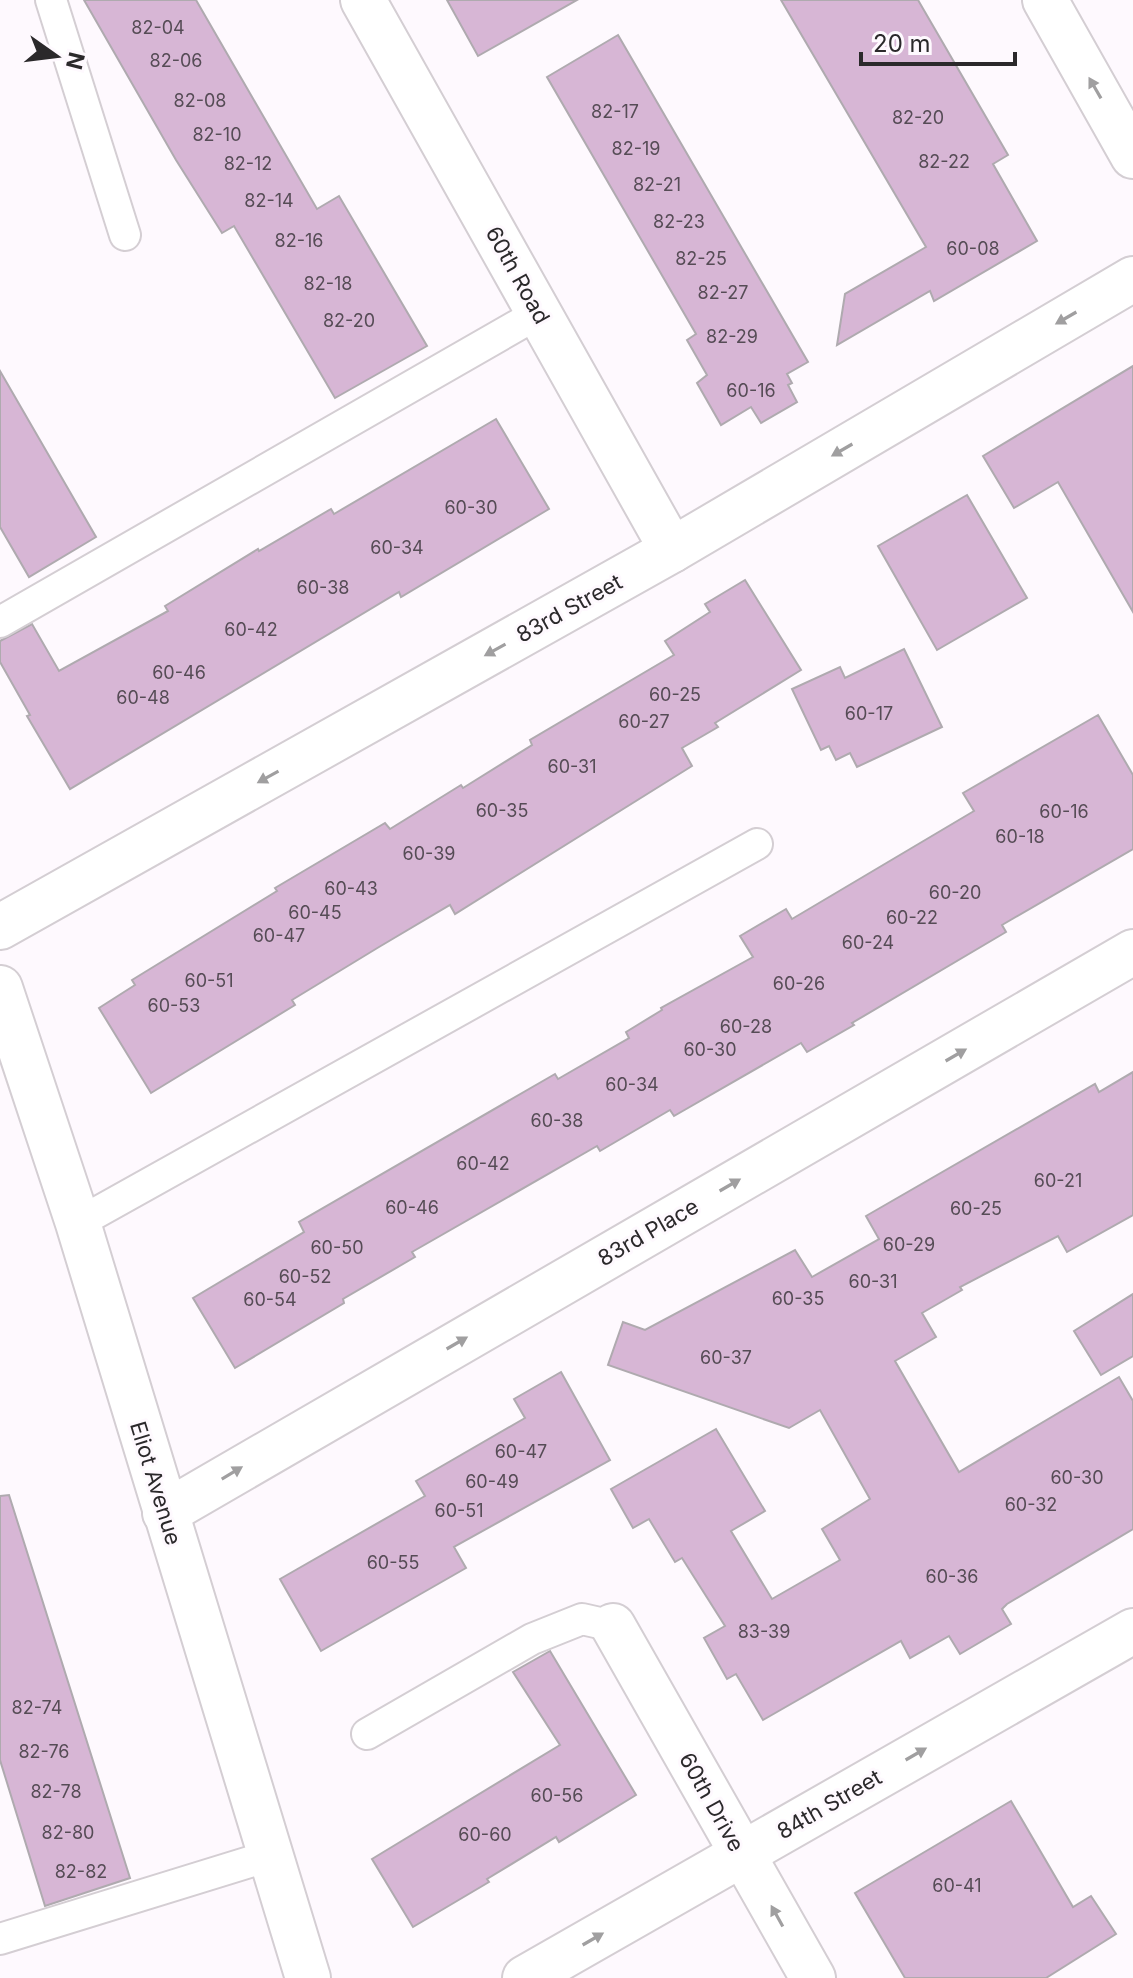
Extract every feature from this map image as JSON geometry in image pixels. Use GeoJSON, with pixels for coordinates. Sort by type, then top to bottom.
{"type":"FeatureCollection","features":[{"type":"Feature","properties":{"kind":"street","name":"60th Road"},"geometry":{"type":"LineString","coordinates":[[363,0],[672,550]]}},
{"type":"Feature","properties":{"kind":"street"},"geometry":{"type":"LineString","coordinates":[[1045,0],[1133,156]]}},
{"type":"Feature","properties":{"kind":"street","name":"83rd Street"},"geometry":{"type":"LineString","coordinates":[[0,927],[672,550],[1133,279]]}},
{"type":"Feature","properties":{"kind":"street","name":"83rd Place"},"geometry":{"type":"LineString","coordinates":[[165,1513],[1133,952]]}},
{"type":"Feature","properties":{"kind":"street","name":"Eliot Avenue"},"geometry":{"type":"LineString","coordinates":[[0,988],[78,1223],[308,1978]]}},
{"type":"Feature","properties":{"kind":"street","name":"60th Drive"},"geometry":{"type":"LineString","coordinates":[[613,1626],[813,1978]]}},
{"type":"Feature","properties":{"kind":"street","name":"84th Street"},"geometry":{"type":"LineString","coordinates":[[525,1978],[1133,1631]]}},
{"type":"Feature","properties":{"kind":"lane"},"geometry":{"type":"LineString","coordinates":[[51,0],[125,235]]}},
{"type":"Feature","properties":{"kind":"lane"},"geometry":{"type":"LineString","coordinates":[[0,622],[539,313]]}},
{"type":"Feature","properties":{"kind":"lane"},"geometry":{"type":"LineString","coordinates":[[78,1223],[757,844]]}},
{"type":"Feature","properties":{"kind":"lane"},"geometry":{"type":"LineString","coordinates":[[367,1734],[532,1639],[582,1619],[613,1626]]}},
{"type":"Feature","properties":{"kind":"lane"},"geometry":{"type":"LineString","coordinates":[[0,1939],[272,1855]]}},
{"type":"Feature","properties":{"kind":"building"},"geometry":{"type":"Polygon","coordinates":[[[84,0],[196,0],[317,209],[339,196],[427,346],[335,398],[234,226],[222,233],[84,0]]]}},
{"type":"Feature","properties":{"kind":"building"},"geometry":{"type":"Polygon","coordinates":[[[447,0],[577,0],[478,56],[447,0]]]}},
{"type":"Feature","properties":{"kind":"building"},"geometry":{"type":"Polygon","coordinates":[[[781,0],[918,0],[1008,155],[993,164],[1037,241],[934,301],[930,291],[837,345],[845,294],[926,247],[781,0]]]}},
{"type":"Feature","properties":{"kind":"building"},"geometry":{"type":"Polygon","coordinates":[[[618,35],[808,362],[787,374],[792,383],[788,385],[797,402],[761,423],[751,407],[721,425],[697,383],[707,375],[687,340],[696,334],[547,77],[618,35]]]}},
{"type":"Feature","properties":{"kind":"building"},"geometry":{"type":"Polygon","coordinates":[[[1133,366],[1133,612],[1058,482],[1014,508],[983,456],[1133,366]]]}},
{"type":"Feature","properties":{"kind":"building"},"geometry":{"type":"Polygon","coordinates":[[[0,371],[96,537],[29,577],[0,527],[0,371]]]}},
{"type":"Feature","properties":{"kind":"building"},"geometry":{"type":"Polygon","coordinates":[[[496,419],[549,509],[401,597],[399,592],[70,789],[27,716],[30,715],[0,662],[0,641],[32,624],[59,671],[168,611],[165,606],[258,549],[331,509],[334,514],[496,419]]]}},
{"type":"Feature","properties":{"kind":"building"},"geometry":{"type":"Polygon","coordinates":[[[967,495],[1027,598],[937,650],[878,546],[967,495]]]}},
{"type":"Feature","properties":{"kind":"building"},"geometry":{"type":"Polygon","coordinates":[[[745,580],[801,670],[715,723],[718,727],[682,748],[692,766],[455,914],[450,905],[379,947],[292,1000],[295,1005],[151,1093],[99,1008],[135,985],[132,980],[277,891],[275,888],[385,823],[390,829],[461,785],[463,788],[532,745],[530,740],[674,655],[665,641],[710,612],[705,604],[745,580]]]}},
{"type":"Feature","properties":{"kind":"building"},"geometry":{"type":"Polygon","coordinates":[[[904,649],[942,727],[857,767],[850,753],[836,760],[829,746],[821,750],[792,689],[840,667],[845,678],[904,649]]]}},
{"type":"Feature","properties":{"kind":"building"},"geometry":{"type":"Polygon","coordinates":[[[1098,715],[1133,775],[1133,849],[1002,925],[1006,932],[852,1023],[854,1025],[807,1052],[801,1043],[674,1116],[670,1110],[600,1151],[597,1146],[412,1252],[415,1257],[235,1368],[193,1298],[304,1232],[299,1222],[555,1074],[558,1079],[629,1038],[626,1032],[661,1008],[753,957],[740,936],[786,909],[792,919],[974,811],[963,793],[1098,715]]]}},
{"type":"Feature","properties":{"kind":"building"},"geometry":{"type":"Polygon","coordinates":[[[1133,1072],[1133,1215],[1067,1252],[1058,1236],[960,1287],[962,1290],[922,1313],[936,1337],[895,1361],[959,1472],[1119,1377],[1133,1401],[1133,1529],[1007,1604],[1002,1609],[1011,1624],[960,1654],[949,1636],[910,1658],[901,1641],[763,1720],[736,1674],[727,1679],[704,1638],[725,1626],[682,1558],[675,1562],[649,1519],[633,1528],[611,1489],[716,1429],[765,1511],[731,1531],[772,1599],[840,1560],[822,1529],[870,1499],[820,1410],[789,1428],[608,1365],[623,1322],[645,1330],[795,1250],[812,1277],[879,1239],[866,1216],[1095,1084],[1099,1092],[1133,1072]]]}},
{"type":"Feature","properties":{"kind":"building"},"geometry":{"type":"Polygon","coordinates":[[[1133,1294],[1133,1356],[1101,1375],[1074,1331],[1133,1294]]]}},
{"type":"Feature","properties":{"kind":"building"},"geometry":{"type":"Polygon","coordinates":[[[561,1372],[610,1460],[454,1547],[466,1568],[321,1651],[280,1579],[425,1496],[416,1481],[525,1418],[514,1399],[561,1372]]]}},
{"type":"Feature","properties":{"kind":"building"},"geometry":{"type":"Polygon","coordinates":[[[9,1495],[130,1878],[45,1906],[0,1760],[0,1496],[9,1495]]]}},
{"type":"Feature","properties":{"kind":"building"},"geometry":{"type":"Polygon","coordinates":[[[550,1651],[636,1795],[559,1842],[556,1837],[413,1927],[372,1859],[560,1745],[513,1672],[550,1651]]]}},
{"type":"Feature","properties":{"kind":"building"},"geometry":{"type":"Polygon","coordinates":[[[1011,1801],[1073,1907],[1091,1896],[1116,1934],[1046,1978],[905,1978],[855,1893],[1011,1801]]]}}]}
